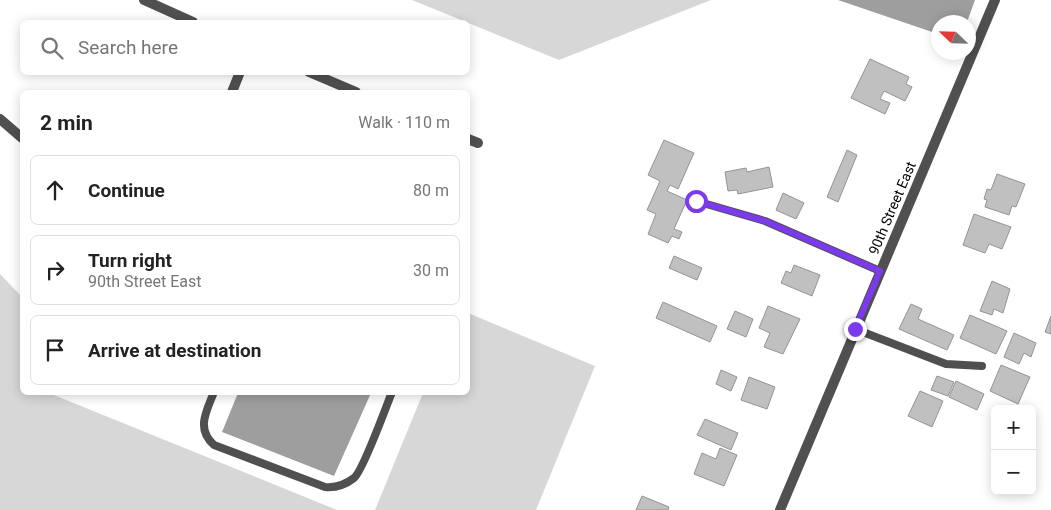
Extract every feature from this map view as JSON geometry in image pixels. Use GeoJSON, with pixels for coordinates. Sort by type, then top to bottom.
{"type":"FeatureCollection","features":[{"type":"Feature","properties":{"kind":"street"},"geometry":{"type":"LineString","coordinates":[[144,0],[189,20]]}},
{"type":"Feature","properties":{"kind":"street","name":"90th Street East"},"geometry":{"type":"LineString","coordinates":[[780,510],[855,329],[996,0]]}},
{"type":"Feature","properties":{"kind":"street"},"geometry":{"type":"LineString","coordinates":[[233,90],[239,75]]}},
{"type":"Feature","properties":{"kind":"street"},"geometry":{"type":"LineString","coordinates":[[316,75],[351,90]]}},
{"type":"Feature","properties":{"kind":"street"},"geometry":{"type":"LineString","coordinates":[[0,119],[20,136]]}},
{"type":"Feature","properties":{"kind":"street"},"geometry":{"type":"LineString","coordinates":[[470,140],[478,144]]}},
{"type":"Feature","properties":{"kind":"lane"},"geometry":{"type":"LineString","coordinates":[[696,201],[765,221],[880,271]]}},
{"type":"Feature","properties":{"kind":"lane"},"geometry":{"type":"LineString","coordinates":[[855,329],[946,364],[982,366]]}},
{"type":"Feature","properties":{"kind":"lane"},"geometry":{"type":"LineString","coordinates":[[213,395],[203,418],[203,426],[204,433],[214,445],[325,488],[333,488],[355,477],[391,395]]}},
{"type":"Feature","properties":{"kind":"shaded area"},"geometry":{"type":"Polygon","coordinates":[[[412,0],[711,0],[559,60],[470,24],[470,20],[461,20],[412,0]]]}},
{"type":"Feature","properties":{"kind":"shaded area"},"geometry":{"type":"Polygon","coordinates":[[[838,0],[975,0],[970,15],[931,15],[931,32],[838,0]]]}},
{"type":"Feature","properties":{"kind":"shaded area"},"geometry":{"type":"Polygon","coordinates":[[[0,274],[20,295],[20,395],[54,395],[337,510],[0,510],[0,274]]]}},
{"type":"Feature","properties":{"kind":"shaded area"},"geometry":{"type":"Polygon","coordinates":[[[470,314],[595,366],[536,510],[375,510],[422,395],[470,395],[470,314]]]}},
{"type":"Feature","properties":{"kind":"shaded area"},"geometry":{"type":"Polygon","coordinates":[[[237,395],[370,395],[334,476],[222,432],[237,395]]]}},
{"type":"Feature","properties":{"kind":"building"},"geometry":{"type":"Polygon","coordinates":[[[870,59],[909,77],[906,84],[912,87],[905,101],[884,91],[880,99],[890,103],[885,114],[851,98],[870,59]]]}},
{"type":"Feature","properties":{"kind":"building"},"geometry":{"type":"Polygon","coordinates":[[[664,140],[694,153],[678,189],[670,185],[667,191],[687,200],[674,229],[682,232],[679,239],[672,236],[668,243],[648,234],[656,214],[647,210],[660,181],[648,175],[664,140]]]}},
{"type":"Feature","properties":{"kind":"building"},"geometry":{"type":"Polygon","coordinates":[[[847,150],[857,155],[838,202],[827,197],[847,150]]]}},
{"type":"Feature","properties":{"kind":"building"},"geometry":{"type":"Polygon","coordinates":[[[769,167],[773,187],[738,194],[737,190],[728,191],[725,172],[746,168],[747,172],[769,167]]]}},
{"type":"Feature","properties":{"kind":"building"},"geometry":{"type":"Polygon","coordinates":[[[997,174],[1025,184],[1016,207],[1012,206],[1009,215],[985,207],[987,200],[984,199],[987,189],[991,190],[997,174]]]}},
{"type":"Feature","properties":{"kind":"building"},"geometry":{"type":"Polygon","coordinates":[[[783,193],[804,203],[796,219],[776,210],[783,193]]]}},
{"type":"Feature","properties":{"kind":"building"},"geometry":{"type":"Polygon","coordinates":[[[974,214],[1011,227],[1002,249],[989,244],[985,253],[963,245],[974,214]]]}},
{"type":"Feature","properties":{"kind":"building"},"geometry":{"type":"Polygon","coordinates":[[[674,256],[702,268],[697,280],[669,268],[674,256]]]}},
{"type":"Feature","properties":{"kind":"building"},"geometry":{"type":"Polygon","coordinates":[[[794,265],[820,275],[812,296],[781,283],[786,271],[791,273],[794,265]]]}},
{"type":"Feature","properties":{"kind":"building"},"geometry":{"type":"Polygon","coordinates":[[[992,281],[1010,289],[1003,313],[994,309],[992,315],[980,311],[992,281]]]}},
{"type":"Feature","properties":{"kind":"building"},"geometry":{"type":"Polygon","coordinates":[[[663,302],[717,326],[710,342],[656,318],[663,302]]]}},
{"type":"Feature","properties":{"kind":"building"},"geometry":{"type":"Polygon","coordinates":[[[911,304],[922,309],[918,319],[954,335],[947,350],[899,329],[911,304]]]}},
{"type":"Feature","properties":{"kind":"building"},"geometry":{"type":"Polygon","coordinates":[[[768,306],[800,319],[783,354],[764,347],[770,333],[759,328],[768,306]]]}},
{"type":"Feature","properties":{"kind":"building"},"geometry":{"type":"Polygon","coordinates":[[[735,311],[753,319],[746,337],[727,329],[735,311]]]}},
{"type":"Feature","properties":{"kind":"building"},"geometry":{"type":"Polygon","coordinates":[[[970,315],[1007,331],[996,354],[960,338],[970,315]]]}},
{"type":"Feature","properties":{"kind":"building"},"geometry":{"type":"Polygon","coordinates":[[[1051,316],[1051,334],[1045,332],[1051,316]]]}},
{"type":"Feature","properties":{"kind":"building"},"geometry":{"type":"Polygon","coordinates":[[[1014,333],[1036,343],[1031,357],[1024,353],[1019,364],[1004,357],[1014,333]]]}},
{"type":"Feature","properties":{"kind":"building"},"geometry":{"type":"Polygon","coordinates":[[[1001,365],[1030,377],[1018,404],[990,391],[1001,365]]]}},
{"type":"Feature","properties":{"kind":"building"},"geometry":{"type":"Polygon","coordinates":[[[721,370],[737,377],[731,391],[716,384],[721,370]]]}},
{"type":"Feature","properties":{"kind":"building"},"geometry":{"type":"Polygon","coordinates":[[[937,376],[954,382],[948,396],[931,390],[937,376]]]}},
{"type":"Feature","properties":{"kind":"building"},"geometry":{"type":"Polygon","coordinates":[[[749,377],[775,387],[767,409],[741,400],[749,377]]]}},
{"type":"Feature","properties":{"kind":"building"},"geometry":{"type":"Polygon","coordinates":[[[956,381],[984,394],[977,410],[949,397],[956,381]]]}},
{"type":"Feature","properties":{"kind":"building"},"geometry":{"type":"Polygon","coordinates":[[[920,391],[943,401],[932,427],[908,416],[920,391]]]}},
{"type":"Feature","properties":{"kind":"building"},"geometry":{"type":"Polygon","coordinates":[[[705,419],[738,433],[731,450],[697,435],[705,419]]]}},
{"type":"Feature","properties":{"kind":"building"},"geometry":{"type":"Polygon","coordinates":[[[720,448],[737,455],[724,486],[694,474],[702,453],[716,459],[720,448]]]}},
{"type":"Feature","properties":{"kind":"building"},"geometry":{"type":"Polygon","coordinates":[[[642,496],[669,507],[668,510],[636,510],[642,496]]]}},
{"type":"Feature","properties":{"kind":"route"},"geometry":{"type":"LineString","coordinates":[[696,201],[765,221],[880,271],[855,329]]}}]}
